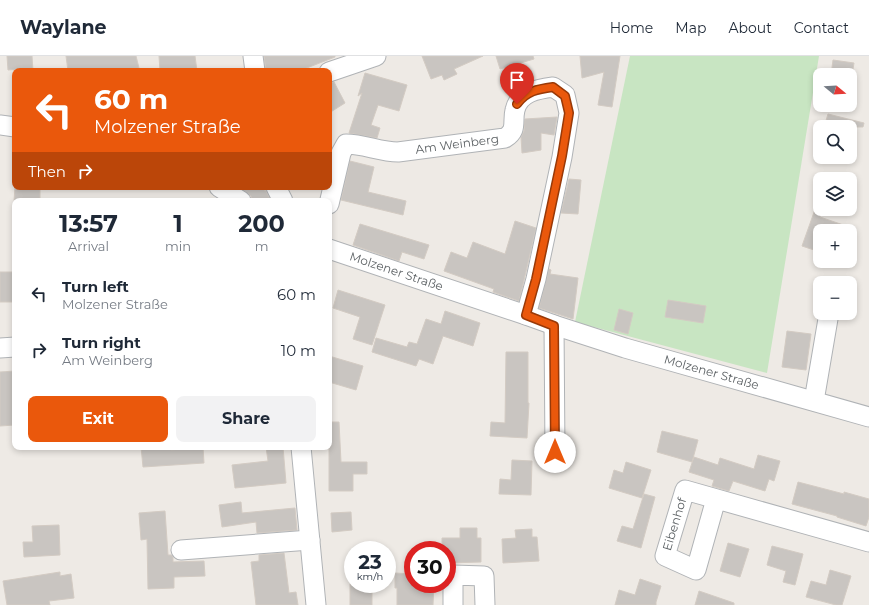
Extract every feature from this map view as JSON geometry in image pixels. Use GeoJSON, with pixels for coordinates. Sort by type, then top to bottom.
{"type":"FeatureCollection","features":[{"type":"Feature","properties":{"kind":"street"},"geometry":{"type":"LineString","coordinates":[[253,56],[255,68]]}},
{"type":"Feature","properties":{"kind":"street"},"geometry":{"type":"LineString","coordinates":[[332,71],[376,56]]}},
{"type":"Feature","properties":{"kind":"street","name":"Am Weinberg"},"geometry":{"type":"LineString","coordinates":[[330,198],[341,153],[346,144],[354,144],[388,152],[398,152],[505,138],[511,134],[514,126],[514,111],[521,98],[539,88],[553,87],[565,96],[569,113],[562,156],[536,279],[526,315]]}},
{"type":"Feature","properties":{"kind":"street"},"geometry":{"type":"LineString","coordinates":[[0,125],[12,127]]}},
{"type":"Feature","properties":{"kind":"street"},"geometry":{"type":"LineString","coordinates":[[224,190],[236,198]]}},
{"type":"Feature","properties":{"kind":"street","name":"Molzener Straße"},"geometry":{"type":"LineString","coordinates":[[332,250],[526,315],[554,326],[625,348],[869,417]]}},
{"type":"Feature","properties":{"kind":"street"},"geometry":{"type":"LineString","coordinates":[[814,401],[828,320]]}},
{"type":"Feature","properties":{"kind":"street"},"geometry":{"type":"LineString","coordinates":[[554,326],[555,452]]}},
{"type":"Feature","properties":{"kind":"street"},"geometry":{"type":"LineString","coordinates":[[0,348],[12,347]]}},
{"type":"Feature","properties":{"kind":"street"},"geometry":{"type":"LineString","coordinates":[[301,450],[316,605]]}},
{"type":"Feature","properties":{"kind":"street"},"geometry":{"type":"LineString","coordinates":[[716,499],[869,542]]}},
{"type":"Feature","properties":{"kind":"street"},"geometry":{"type":"LineString","coordinates":[[181,550],[310,540]]}},
{"type":"Feature","properties":{"kind":"street"},"geometry":{"type":"LineString","coordinates":[[453,605],[453,575],[484,576],[484,605]]}},
{"type":"Feature","properties":{"kind":"green space"},"geometry":{"type":"Polygon","coordinates":[[[630,56],[819,56],[817,68],[813,68],[813,93],[767,373],[575,322],[630,56]]]}},
{"type":"Feature","properties":{"kind":"building"},"geometry":{"type":"Polygon","coordinates":[[[7,56],[32,56],[33,68],[12,68],[12,70],[8,70],[7,56]]]}},
{"type":"Feature","properties":{"kind":"building"},"geometry":{"type":"Polygon","coordinates":[[[66,56],[136,56],[139,68],[68,68],[66,56]]]}},
{"type":"Feature","properties":{"kind":"building"},"geometry":{"type":"Polygon","coordinates":[[[159,56],[195,56],[197,68],[160,68],[159,56]]]}},
{"type":"Feature","properties":{"kind":"building"},"geometry":{"type":"Polygon","coordinates":[[[264,56],[335,56],[307,68],[266,68],[264,56]]]}},
{"type":"Feature","properties":{"kind":"building"},"geometry":{"type":"Polygon","coordinates":[[[422,56],[483,56],[454,69],[457,74],[444,80],[442,75],[431,79],[422,56]]]}},
{"type":"Feature","properties":{"kind":"building"},"geometry":{"type":"Polygon","coordinates":[[[496,56],[533,56],[534,59],[500,69],[496,56]]]}},
{"type":"Feature","properties":{"kind":"building"},"geometry":{"type":"Polygon","coordinates":[[[580,56],[620,56],[612,107],[598,105],[604,72],[582,78],[580,56]]]}},
{"type":"Feature","properties":{"kind":"building"},"geometry":{"type":"Polygon","coordinates":[[[833,60],[854,63],[853,68],[832,68],[833,60]]]}},
{"type":"Feature","properties":{"kind":"building"},"geometry":{"type":"Polygon","coordinates":[[[365,73],[407,85],[399,111],[378,105],[371,125],[380,128],[377,138],[349,133],[362,93],[358,96],[365,73]]]}},
{"type":"Feature","properties":{"kind":"building"},"geometry":{"type":"Polygon","coordinates":[[[332,82],[334,82],[345,103],[332,111],[332,82]]]}},
{"type":"Feature","properties":{"kind":"building"},"geometry":{"type":"Polygon","coordinates":[[[828,114],[852,120],[826,120],[828,114]]]}},
{"type":"Feature","properties":{"kind":"building"},"geometry":{"type":"Polygon","coordinates":[[[557,117],[554,135],[541,133],[541,150],[522,153],[521,137],[524,131],[525,119],[557,117]]]}},
{"type":"Feature","properties":{"kind":"building"},"geometry":{"type":"Polygon","coordinates":[[[857,121],[864,123],[863,127],[857,127],[857,121]]]}},
{"type":"Feature","properties":{"kind":"building"},"geometry":{"type":"Polygon","coordinates":[[[350,161],[374,167],[368,192],[406,201],[403,215],[341,200],[350,161]]]}},
{"type":"Feature","properties":{"kind":"building"},"geometry":{"type":"Polygon","coordinates":[[[569,179],[581,180],[578,214],[561,213],[569,179]]]}},
{"type":"Feature","properties":{"kind":"building"},"geometry":{"type":"Polygon","coordinates":[[[15,190],[40,190],[40,198],[14,198],[15,190]]]}},
{"type":"Feature","properties":{"kind":"building"},"geometry":{"type":"Polygon","coordinates":[[[243,190],[264,190],[270,198],[251,198],[243,190]]]}},
{"type":"Feature","properties":{"kind":"building"},"geometry":{"type":"Polygon","coordinates":[[[813,215],[820,216],[840,224],[813,224],[813,250],[802,246],[813,215]]]}},
{"type":"Feature","properties":{"kind":"building"},"geometry":{"type":"Polygon","coordinates":[[[515,221],[536,228],[519,301],[493,292],[494,289],[444,271],[451,252],[467,258],[473,242],[505,254],[515,221]]]}},
{"type":"Feature","properties":{"kind":"building"},"geometry":{"type":"Polygon","coordinates":[[[360,224],[429,245],[424,259],[402,252],[399,261],[353,245],[360,224]]]}},
{"type":"Feature","properties":{"kind":"building"},"geometry":{"type":"Polygon","coordinates":[[[549,269],[551,270],[550,274],[578,278],[573,319],[539,308],[549,269]]]}},
{"type":"Feature","properties":{"kind":"building"},"geometry":{"type":"Polygon","coordinates":[[[0,272],[12,272],[12,302],[0,302],[0,272]]]}},
{"type":"Feature","properties":{"kind":"building"},"geometry":{"type":"Polygon","coordinates":[[[338,290],[385,305],[372,345],[353,339],[360,317],[333,308],[338,290]]]}},
{"type":"Feature","properties":{"kind":"building"},"geometry":{"type":"Polygon","coordinates":[[[668,300],[706,306],[703,323],[665,317],[668,300]]]}},
{"type":"Feature","properties":{"kind":"building"},"geometry":{"type":"Polygon","coordinates":[[[619,309],[633,313],[628,334],[614,330],[619,309]]]}},
{"type":"Feature","properties":{"kind":"building"},"geometry":{"type":"Polygon","coordinates":[[[445,311],[480,323],[473,346],[443,336],[433,364],[419,359],[416,366],[372,352],[376,338],[407,347],[409,342],[417,344],[426,319],[441,324],[445,311]]]}},
{"type":"Feature","properties":{"kind":"building"},"geometry":{"type":"Polygon","coordinates":[[[787,331],[811,334],[806,370],[782,367],[787,331]]]}},
{"type":"Feature","properties":{"kind":"building"},"geometry":{"type":"Polygon","coordinates":[[[506,352],[528,352],[529,403],[527,438],[490,436],[491,422],[505,423],[506,352]]]}},
{"type":"Feature","properties":{"kind":"building"},"geometry":{"type":"Polygon","coordinates":[[[332,357],[363,366],[356,390],[332,383],[332,357]]]}},
{"type":"Feature","properties":{"kind":"building"},"geometry":{"type":"Polygon","coordinates":[[[12,371],[12,425],[0,426],[0,372],[12,371]]]}},
{"type":"Feature","properties":{"kind":"building"},"geometry":{"type":"Polygon","coordinates":[[[332,422],[339,422],[341,462],[367,462],[367,474],[353,474],[353,491],[329,491],[329,450],[332,450],[332,422]]]}},
{"type":"Feature","properties":{"kind":"building"},"geometry":{"type":"Polygon","coordinates":[[[662,431],[698,440],[692,462],[657,452],[662,431]]]}},
{"type":"Feature","properties":{"kind":"building"},"geometry":{"type":"Polygon","coordinates":[[[141,450],[203,450],[204,463],[143,467],[141,450]]]}},
{"type":"Feature","properties":{"kind":"building"},"geometry":{"type":"Polygon","coordinates":[[[266,450],[283,450],[286,483],[235,488],[232,465],[268,461],[266,450]]]}},
{"type":"Feature","properties":{"kind":"building"},"geometry":{"type":"Polygon","coordinates":[[[758,455],[780,461],[774,481],[769,479],[765,491],[733,481],[729,491],[712,486],[714,480],[689,472],[694,457],[718,465],[720,458],[754,469],[758,455]]]}},
{"type":"Feature","properties":{"kind":"building"},"geometry":{"type":"Polygon","coordinates":[[[512,460],[532,461],[531,495],[499,494],[500,479],[511,480],[512,460]]]}},
{"type":"Feature","properties":{"kind":"building"},"geometry":{"type":"Polygon","coordinates":[[[626,462],[651,470],[642,498],[609,488],[614,470],[623,473],[626,462]]]}},
{"type":"Feature","properties":{"kind":"building"},"geometry":{"type":"Polygon","coordinates":[[[798,482],[869,499],[869,517],[866,526],[837,516],[792,504],[798,482]]]}},
{"type":"Feature","properties":{"kind":"building"},"geometry":{"type":"Polygon","coordinates":[[[644,494],[655,497],[641,548],[617,541],[622,526],[633,529],[644,494]]]}},
{"type":"Feature","properties":{"kind":"building"},"geometry":{"type":"Polygon","coordinates":[[[241,502],[242,513],[295,508],[297,530],[257,533],[256,522],[222,527],[219,505],[241,502]]]}},
{"type":"Feature","properties":{"kind":"building"},"geometry":{"type":"Polygon","coordinates":[[[165,511],[168,555],[173,557],[173,562],[204,561],[205,576],[174,577],[174,588],[148,589],[147,539],[141,540],[139,513],[165,511]]]}},
{"type":"Feature","properties":{"kind":"building"},"geometry":{"type":"Polygon","coordinates":[[[351,512],[352,530],[332,532],[331,513],[351,512]]]}},
{"type":"Feature","properties":{"kind":"building"},"geometry":{"type":"Polygon","coordinates":[[[59,525],[60,555],[24,557],[23,542],[33,542],[32,526],[59,525]]]}},
{"type":"Feature","properties":{"kind":"building"},"geometry":{"type":"Polygon","coordinates":[[[460,528],[477,528],[477,538],[481,538],[481,562],[456,563],[456,541],[442,541],[442,538],[460,538],[460,528]]]}},
{"type":"Feature","properties":{"kind":"building"},"geometry":{"type":"Polygon","coordinates":[[[532,529],[532,537],[537,537],[539,561],[503,563],[502,539],[516,538],[515,530],[532,529]]]}},
{"type":"Feature","properties":{"kind":"building"},"geometry":{"type":"Polygon","coordinates":[[[728,543],[749,549],[740,577],[720,571],[728,543]]]}},
{"type":"Feature","properties":{"kind":"building"},"geometry":{"type":"Polygon","coordinates":[[[772,546],[803,554],[795,585],[783,582],[786,571],[767,565],[772,546]]]}},
{"type":"Feature","properties":{"kind":"building"},"geometry":{"type":"Polygon","coordinates":[[[284,553],[289,593],[296,592],[298,605],[256,605],[251,562],[259,561],[259,555],[284,553]]]}},
{"type":"Feature","properties":{"kind":"building"},"geometry":{"type":"Polygon","coordinates":[[[830,570],[851,576],[842,605],[836,605],[806,597],[811,581],[826,585],[830,570]]]}},
{"type":"Feature","properties":{"kind":"building"},"geometry":{"type":"Polygon","coordinates":[[[60,572],[60,576],[71,574],[74,598],[49,601],[50,605],[7,605],[3,581],[60,572]]]}},
{"type":"Feature","properties":{"kind":"building"},"geometry":{"type":"Polygon","coordinates":[[[396,573],[404,574],[404,593],[434,593],[433,605],[397,605],[396,573]]]}},
{"type":"Feature","properties":{"kind":"building"},"geometry":{"type":"Polygon","coordinates":[[[640,579],[661,586],[656,605],[615,605],[619,590],[635,595],[640,579]]]}},
{"type":"Feature","properties":{"kind":"building"},"geometry":{"type":"Polygon","coordinates":[[[699,591],[734,603],[734,605],[695,605],[699,591]]]}},
{"type":"Feature","properties":{"kind":"building"},"geometry":{"type":"Polygon","coordinates":[[[350,593],[372,593],[372,605],[350,605],[350,593]]]}},
{"type":"Feature","properties":{"kind":"route"},"geometry":{"type":"LineString","coordinates":[[517,104],[521,98],[530,92],[539,88],[553,87],[565,96],[569,113],[562,156],[536,279],[526,315],[554,326],[555,452]]}}]}
